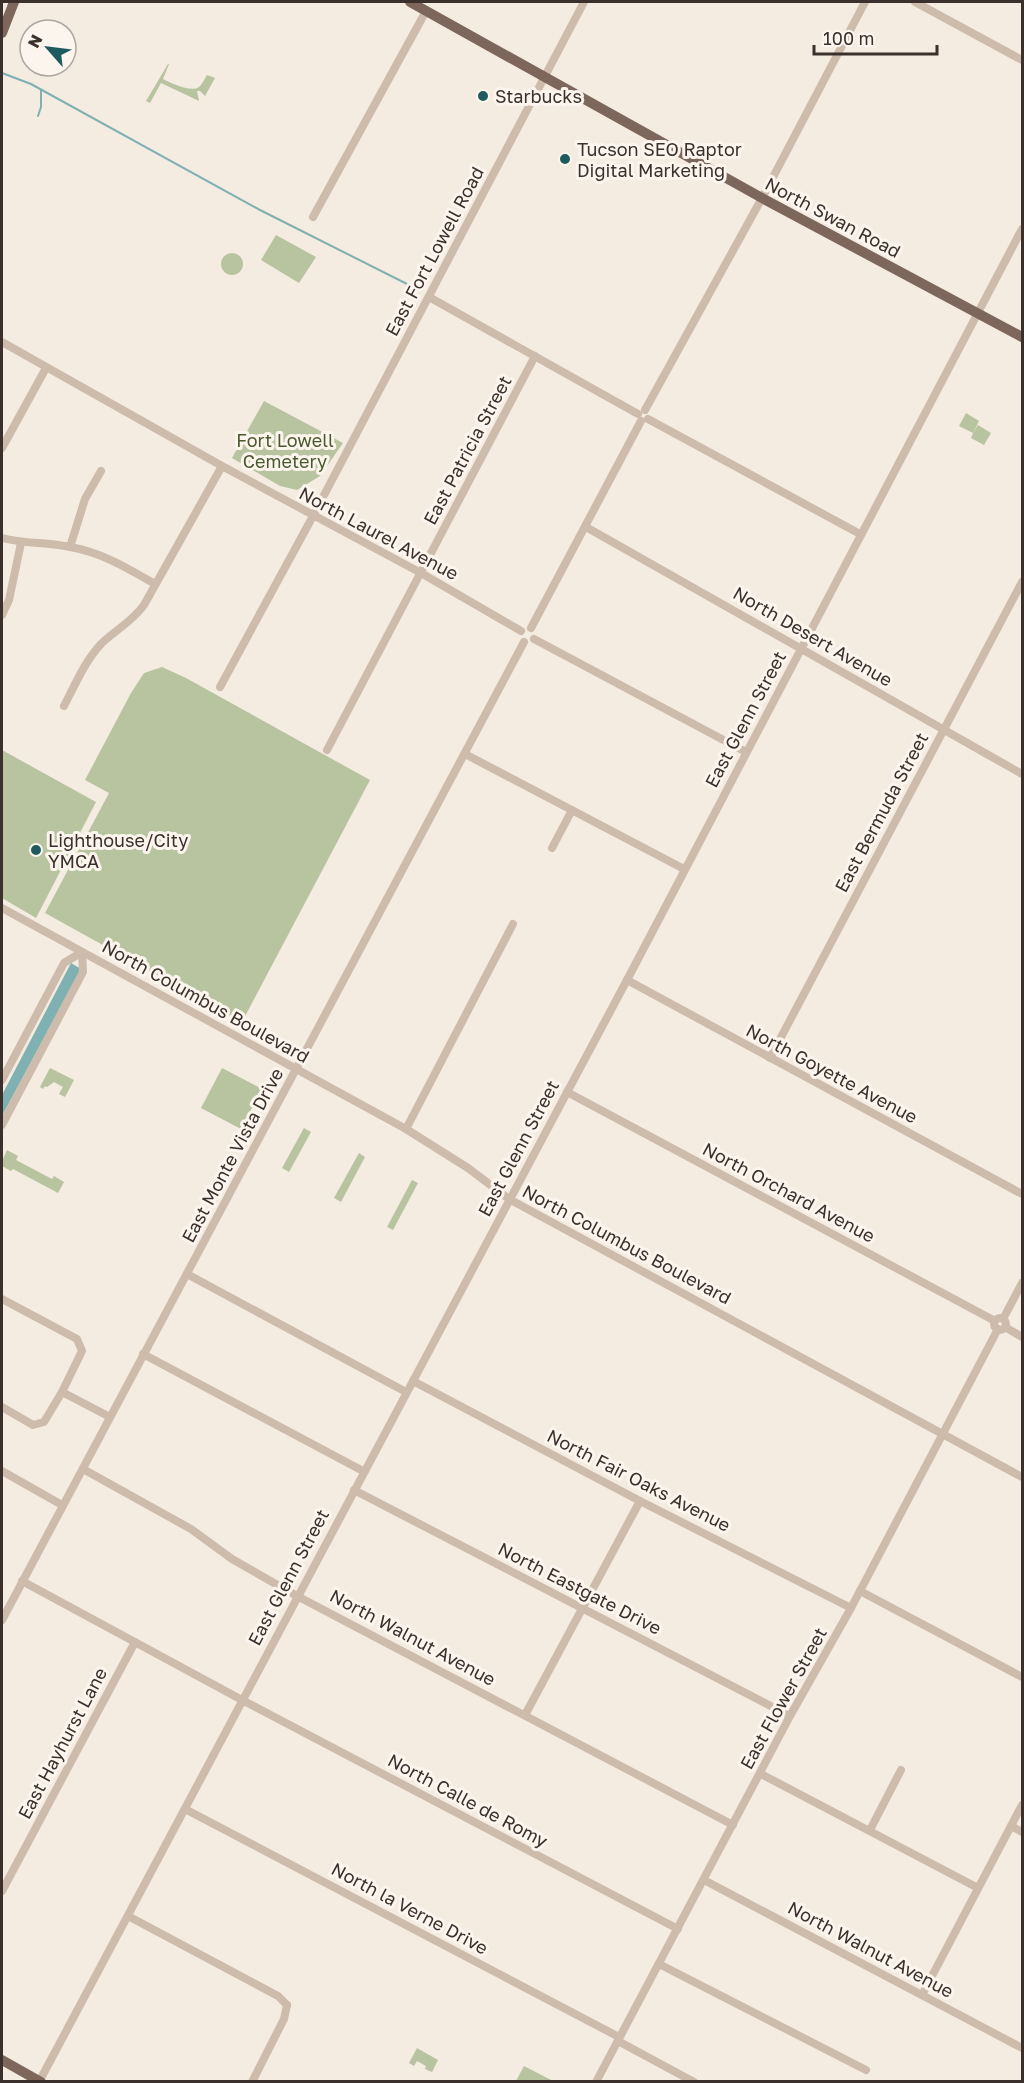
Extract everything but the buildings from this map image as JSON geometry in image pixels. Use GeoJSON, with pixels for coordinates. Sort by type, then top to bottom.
{"type":"FeatureCollection","features":[{"type":"Feature","properties":{"kind":"main road"},"geometry":{"type":"LineString","coordinates":[[2,33],[14,2]]}},
{"type":"Feature","properties":{"kind":"main road","name":"North Swan Road"},"geometry":{"type":"LineString","coordinates":[[410,2],[762,198],[1023,337]]}},
{"type":"Feature","properties":{"kind":"main road"},"geometry":{"type":"LineString","coordinates":[[2,2061],[40,2081]]}},
{"type":"Feature","properties":{"kind":"street","name":"East Fort Lowell Road"},"geometry":{"type":"LineString","coordinates":[[220,687],[313,516],[584,2]]}},
{"type":"Feature","properties":{"kind":"street"},"geometry":{"type":"LineString","coordinates":[[531,628],[866,2]]}},
{"type":"Feature","properties":{"kind":"street"},"geometry":{"type":"LineString","coordinates":[[915,2],[1023,60]]}},
{"type":"Feature","properties":{"kind":"street"},"geometry":{"type":"LineString","coordinates":[[313,217],[426,10]]}},
{"type":"Feature","properties":{"kind":"street","name":"East Glenn Street"},"geometry":{"type":"LineString","coordinates":[[40,2081],[363,1471],[627,980],[860,534],[1023,229]]}},
{"type":"Feature","properties":{"kind":"street"},"geometry":{"type":"LineString","coordinates":[[429,297],[860,534]]}},
{"type":"Feature","properties":{"kind":"street","name":"North Laurel Avenue"},"geometry":{"type":"LineString","coordinates":[[2,342],[222,466],[421,573],[521,631]]}},
{"type":"Feature","properties":{"kind":"street","name":"East Patricia Street"},"geometry":{"type":"LineString","coordinates":[[327,750],[535,356]]}},
{"type":"Feature","properties":{"kind":"street"},"geometry":{"type":"LineString","coordinates":[[2,448],[46,368]]}},
{"type":"Feature","properties":{"kind":"street"},"geometry":{"type":"LineString","coordinates":[[64,706],[93,654],[137,615],[222,466]]}},
{"type":"Feature","properties":{"kind":"street"},"geometry":{"type":"LineString","coordinates":[[70,547],[85,499],[101,471]]}},
{"type":"Feature","properties":{"kind":"street","name":"North Desert Avenue"},"geometry":{"type":"LineString","coordinates":[[586,527],[1023,774]]}},
{"type":"Feature","properties":{"kind":"street"},"geometry":{"type":"LineString","coordinates":[[2,538],[21,543],[70,547],[102,556],[155,584]]}},
{"type":"Feature","properties":{"kind":"street"},"geometry":{"type":"LineString","coordinates":[[2,615],[9,600],[21,543]]}},
{"type":"Feature","properties":{"kind":"street","name":"East Bermuda Street"},"geometry":{"type":"LineString","coordinates":[[770,1058],[1023,582]]}},
{"type":"Feature","properties":{"kind":"street"},"geometry":{"type":"LineString","coordinates":[[531,628],[521,631],[521,638],[524,642],[534,639]]}},
{"type":"Feature","properties":{"kind":"street"},"geometry":{"type":"LineString","coordinates":[[531,628],[535,633],[534,639]]}},
{"type":"Feature","properties":{"kind":"street"},"geometry":{"type":"LineString","coordinates":[[534,639],[746,752]]}},
{"type":"Feature","properties":{"kind":"street","name":"East Monte Vista Drive"},"geometry":{"type":"LineString","coordinates":[[2,1620],[524,642]]}},
{"type":"Feature","properties":{"kind":"street"},"geometry":{"type":"LineString","coordinates":[[465,754],[684,869]]}},
{"type":"Feature","properties":{"kind":"street"},"geometry":{"type":"LineString","coordinates":[[552,848],[572,810]]}},
{"type":"Feature","properties":{"kind":"street","name":"North Columbus Boulevard"},"geometry":{"type":"LineString","coordinates":[[2,908],[406,1130],[468,1168],[509,1199],[1023,1477]]}},
{"type":"Feature","properties":{"kind":"street"},"geometry":{"type":"LineString","coordinates":[[406,1130],[513,924]]}},
{"type":"Feature","properties":{"kind":"street"},"geometry":{"type":"LineString","coordinates":[[2,1080],[64,963],[82,952],[83,972],[2,1125]]}},
{"type":"Feature","properties":{"kind":"street","name":"North Goyette Avenue"},"geometry":{"type":"LineString","coordinates":[[627,980],[1023,1194]]}},
{"type":"Feature","properties":{"kind":"street","name":"North Orchard Avenue"},"geometry":{"type":"LineString","coordinates":[[567,1092],[1023,1337]]}},
{"type":"Feature","properties":{"kind":"street"},"geometry":{"type":"LineString","coordinates":[[187,1274],[406,1392]]}},
{"type":"Feature","properties":{"kind":"street","name":"East Flower Street"},"geometry":{"type":"LineString","coordinates":[[596,2082],[1023,1283]]}},
{"type":"Feature","properties":{"kind":"street"},"geometry":{"type":"LineString","coordinates":[[2,1299],[77,1339],[82,1351],[44,1422],[33,1425],[2,1407]]}},
{"type":"Feature","properties":{"kind":"street"},"geometry":{"type":"LineString","coordinates":[[143,1354],[363,1471]]}},
{"type":"Feature","properties":{"kind":"street","name":"North Fair Oaks Avenue"},"geometry":{"type":"LineString","coordinates":[[413,1381],[640,1501],[851,1608]]}},
{"type":"Feature","properties":{"kind":"street"},"geometry":{"type":"LineString","coordinates":[[62,1392],[110,1417]]}},
{"type":"Feature","properties":{"kind":"street","name":"North Walnut Avenue"},"geometry":{"type":"LineString","coordinates":[[83,1469],[190,1529],[232,1559],[297,1596],[733,1825]]}},
{"type":"Feature","properties":{"kind":"street"},"geometry":{"type":"LineString","coordinates":[[2,1471],[62,1505]]}},
{"type":"Feature","properties":{"kind":"street","name":"North Eastgate Drive"},"geometry":{"type":"LineString","coordinates":[[354,1490],[790,1716]]}},
{"type":"Feature","properties":{"kind":"street"},"geometry":{"type":"LineString","coordinates":[[525,1715],[640,1501]]}},
{"type":"Feature","properties":{"kind":"street","name":"North Calle de Romy"},"geometry":{"type":"LineString","coordinates":[[22,1581],[242,1700],[678,1929]]}},
{"type":"Feature","properties":{"kind":"street"},"geometry":{"type":"LineString","coordinates":[[860,1591],[1023,1677]]}},
{"type":"Feature","properties":{"kind":"street","name":"East Hayhurst Lane"},"geometry":{"type":"LineString","coordinates":[[2,1891],[135,1642]]}},
{"type":"Feature","properties":{"kind":"street"},"geometry":{"type":"LineString","coordinates":[[870,1830],[901,1770]]}},
{"type":"Feature","properties":{"kind":"street"},"geometry":{"type":"LineString","coordinates":[[761,1774],[978,1888]]}},
{"type":"Feature","properties":{"kind":"street"},"geometry":{"type":"LineString","coordinates":[[922,1995],[1023,1804]]}},
{"type":"Feature","properties":{"kind":"street","name":"North la Verne Drive"},"geometry":{"type":"LineString","coordinates":[[185,1809],[619,2039],[694,2082]]}},
{"type":"Feature","properties":{"kind":"street"},"geometry":{"type":"LineString","coordinates":[[1011,1826],[1023,1832]]}},
{"type":"Feature","properties":{"kind":"street","name":"North Walnut Avenue"},"geometry":{"type":"LineString","coordinates":[[704,1880],[922,1995],[1021,2044]]}},
{"type":"Feature","properties":{"kind":"street"},"geometry":{"type":"LineString","coordinates":[[128,1916],[291,2005],[252,2082]]}},
{"type":"Feature","properties":{"kind":"street"},"geometry":{"type":"LineString","coordinates":[[660,1964],[866,2070]]}},
{"type":"Feature","properties":{"kind":"green space"},"geometry":{"type":"Polygon","coordinates":[[[168,64],[163,79],[181,87],[196,89],[207,75],[215,78],[205,96],[197,91],[199,101],[161,83],[150,103],[146,101],[168,64]]]}},
{"type":"Feature","properties":{"kind":"green space"},"geometry":{"type":"Polygon","coordinates":[[[276,235],[316,257],[299,283],[261,260],[276,235]]]}},
{"type":"Feature","properties":{"kind":"green space"},"geometry":{"type":"Polygon","coordinates":[[[228,253],[236,253],[243,260],[243,268],[236,275],[228,275],[221,268],[221,260],[228,253]]]}},
{"type":"Feature","properties":{"kind":"green space","name":"Fort Lowell Cemetery"},"geometry":{"type":"Polygon","coordinates":[[[264,401],[343,443],[320,476],[297,490],[280,486],[232,458],[264,401]]]}},
{"type":"Feature","properties":{"kind":"green space"},"geometry":{"type":"Polygon","coordinates":[[[966,413],[979,421],[973,433],[959,426],[966,413]]]}},
{"type":"Feature","properties":{"kind":"green space"},"geometry":{"type":"Polygon","coordinates":[[[978,425],[991,433],[984,445],[971,438],[978,425]]]}},
{"type":"Feature","properties":{"kind":"green space"},"geometry":{"type":"Polygon","coordinates":[[[162,667],[370,780],[242,1022],[45,913],[109,793],[85,780],[144,673],[162,667]]]}},
{"type":"Feature","properties":{"kind":"green space","name":"Lighthouse/City YMCA"},"geometry":{"type":"Polygon","coordinates":[[[2,750],[96,802],[36,918],[2,898],[2,750]]]}},
{"type":"Feature","properties":{"kind":"green space"},"geometry":{"type":"Polygon","coordinates":[[[50,1068],[74,1080],[65,1097],[59,1094],[63,1087],[54,1082],[43,1089],[40,1087],[50,1068]]]}},
{"type":"Feature","properties":{"kind":"green space"},"geometry":{"type":"Polygon","coordinates":[[[222,1068],[262,1089],[241,1129],[201,1108],[222,1068]]]}},
{"type":"Feature","properties":{"kind":"green space"},"geometry":{"type":"Polygon","coordinates":[[[304,1128],[311,1132],[289,1172],[282,1168],[304,1128]]]}},
{"type":"Feature","properties":{"kind":"green space"},"geometry":{"type":"Polygon","coordinates":[[[7,1150],[18,1156],[16,1160],[52,1179],[54,1176],[64,1182],[58,1193],[13,1169],[11,1171],[2,1166],[7,1150]]]}},
{"type":"Feature","properties":{"kind":"green space"},"geometry":{"type":"Polygon","coordinates":[[[359,1153],[365,1157],[341,1202],[334,1198],[359,1153]]]}},
{"type":"Feature","properties":{"kind":"green space"},"geometry":{"type":"Polygon","coordinates":[[[412,1180],[418,1183],[393,1230],[387,1227],[412,1180]]]}},
{"type":"Feature","properties":{"kind":"green space"},"geometry":{"type":"Polygon","coordinates":[[[417,2048],[438,2060],[432,2072],[417,2061],[414,2066],[409,2063],[417,2048]]]}},
{"type":"Feature","properties":{"kind":"green space"},"geometry":{"type":"Polygon","coordinates":[[[524,2066],[553,2081],[516,2081],[524,2066]]]}},
{"type":"Feature","properties":{"kind":"water"},"geometry":{"type":"Polygon","coordinates":[[[71,963],[81,969],[2,1116],[2,1095],[71,963]]]}},
{"type":"Feature","properties":{"kind":"waterway"},"geometry":{"type":"LineString","coordinates":[[2,73],[31,84],[260,210],[415,288]]}},
{"type":"Feature","properties":{"kind":"waterway"},"geometry":{"type":"LineString","coordinates":[[38,116],[41,107],[41,90]]}},
{"type":"Feature","properties":{"kind":"place","name":"Starbucks"},"geometry":{"type":"Point","coordinates":[483,96]}},
{"type":"Feature","properties":{"kind":"place","name":"Tucson SEO Raptor Digital Marketing"},"geometry":{"type":"Point","coordinates":[565,159]}},
{"type":"Feature","properties":{"kind":"place","name":"Lighthouse/City YMCA"},"geometry":{"type":"Point","coordinates":[36,850]}}]}
